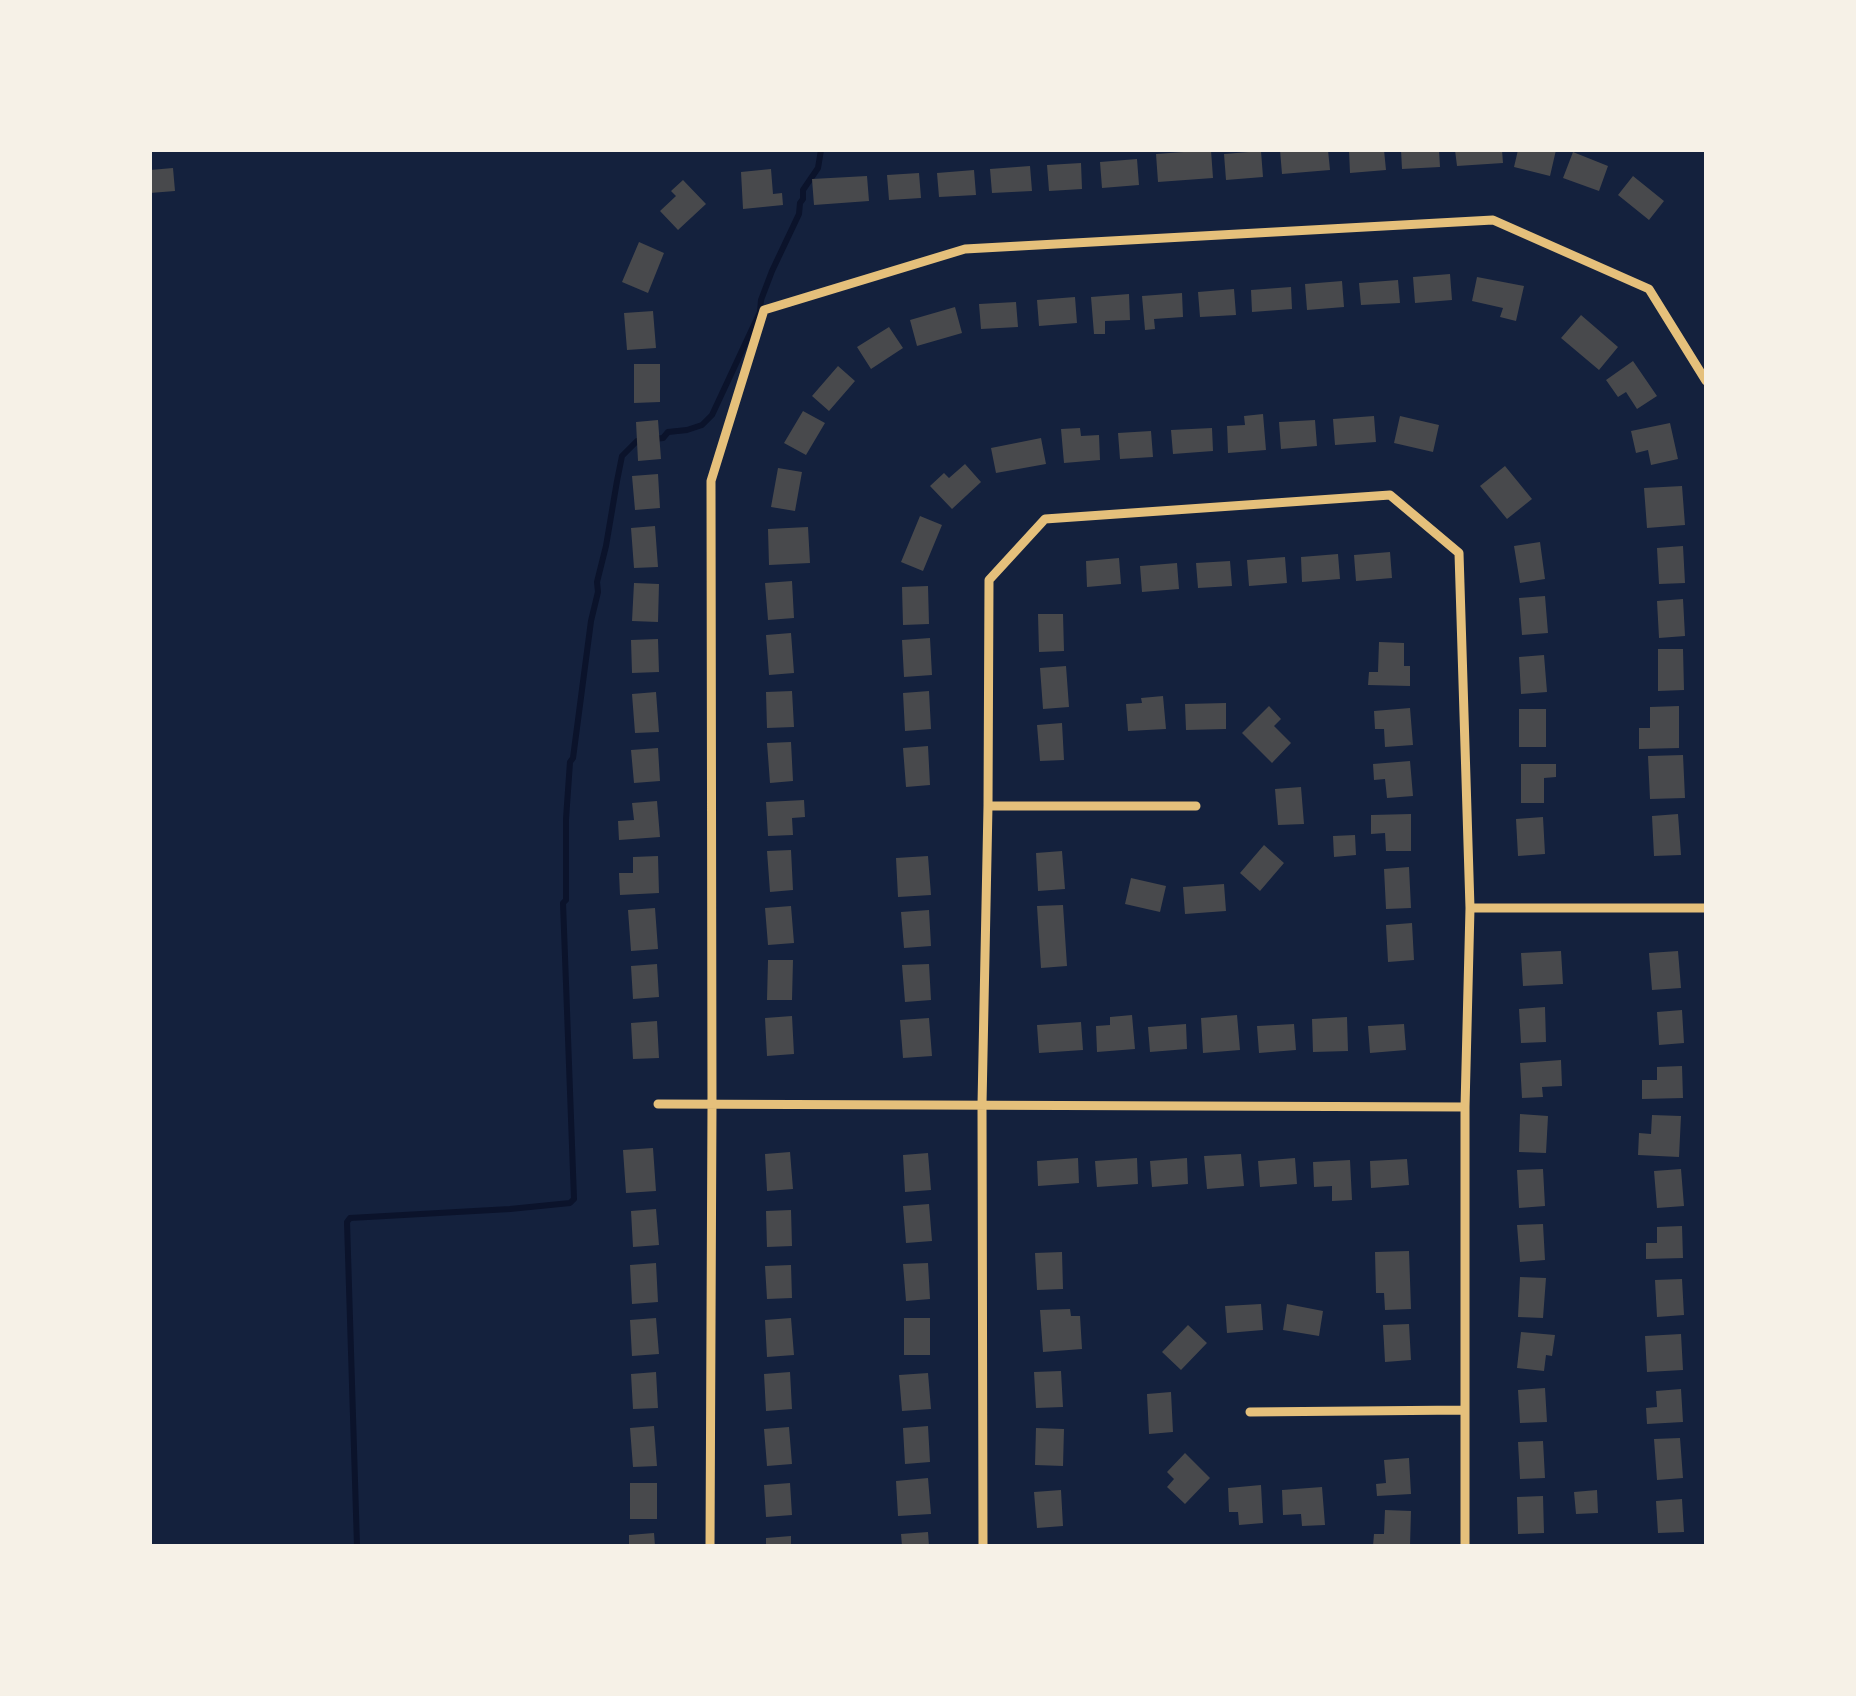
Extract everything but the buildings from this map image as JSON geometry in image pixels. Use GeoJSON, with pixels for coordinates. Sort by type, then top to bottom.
{"type":"FeatureCollection","features":[{"type":"Feature","properties":{"kind":"street"},"geometry":{"type":"LineString","coordinates":[[710,1546],[711,482],[764,310],[965,250],[1494,220],[1649,289],[1706,381]]}},
{"type":"Feature","properties":{"kind":"street"},"geometry":{"type":"LineString","coordinates":[[983,1546],[982,1104],[989,580],[1044,519],[1390,495],[1459,552],[1470,908],[1465,1107],[1465,1546]]}},
{"type":"Feature","properties":{"kind":"street"},"geometry":{"type":"LineString","coordinates":[[988,806],[1196,806]]}},
{"type":"Feature","properties":{"kind":"street"},"geometry":{"type":"LineString","coordinates":[[1470,908],[1706,908]]}},
{"type":"Feature","properties":{"kind":"street"},"geometry":{"type":"LineString","coordinates":[[658,1104],[1465,1107]]}},
{"type":"Feature","properties":{"kind":"street"},"geometry":{"type":"LineString","coordinates":[[1250,1412],[1464,1410]]}},
{"type":"Feature","properties":{"kind":"waterway"},"geometry":{"type":"LineString","coordinates":[[654,439],[702,425],[712,415],[760,312],[772,271],[799,214],[803,190],[818,168],[821,150]]}},
{"type":"Feature","properties":{"kind":"waterway"},"geometry":{"type":"LineString","coordinates":[[357,1546],[347,1222],[350,1218],[510,1209],[570,1203],[574,1199],[563,903],[570,762],[597,582],[622,456],[642,441]]}}]}
